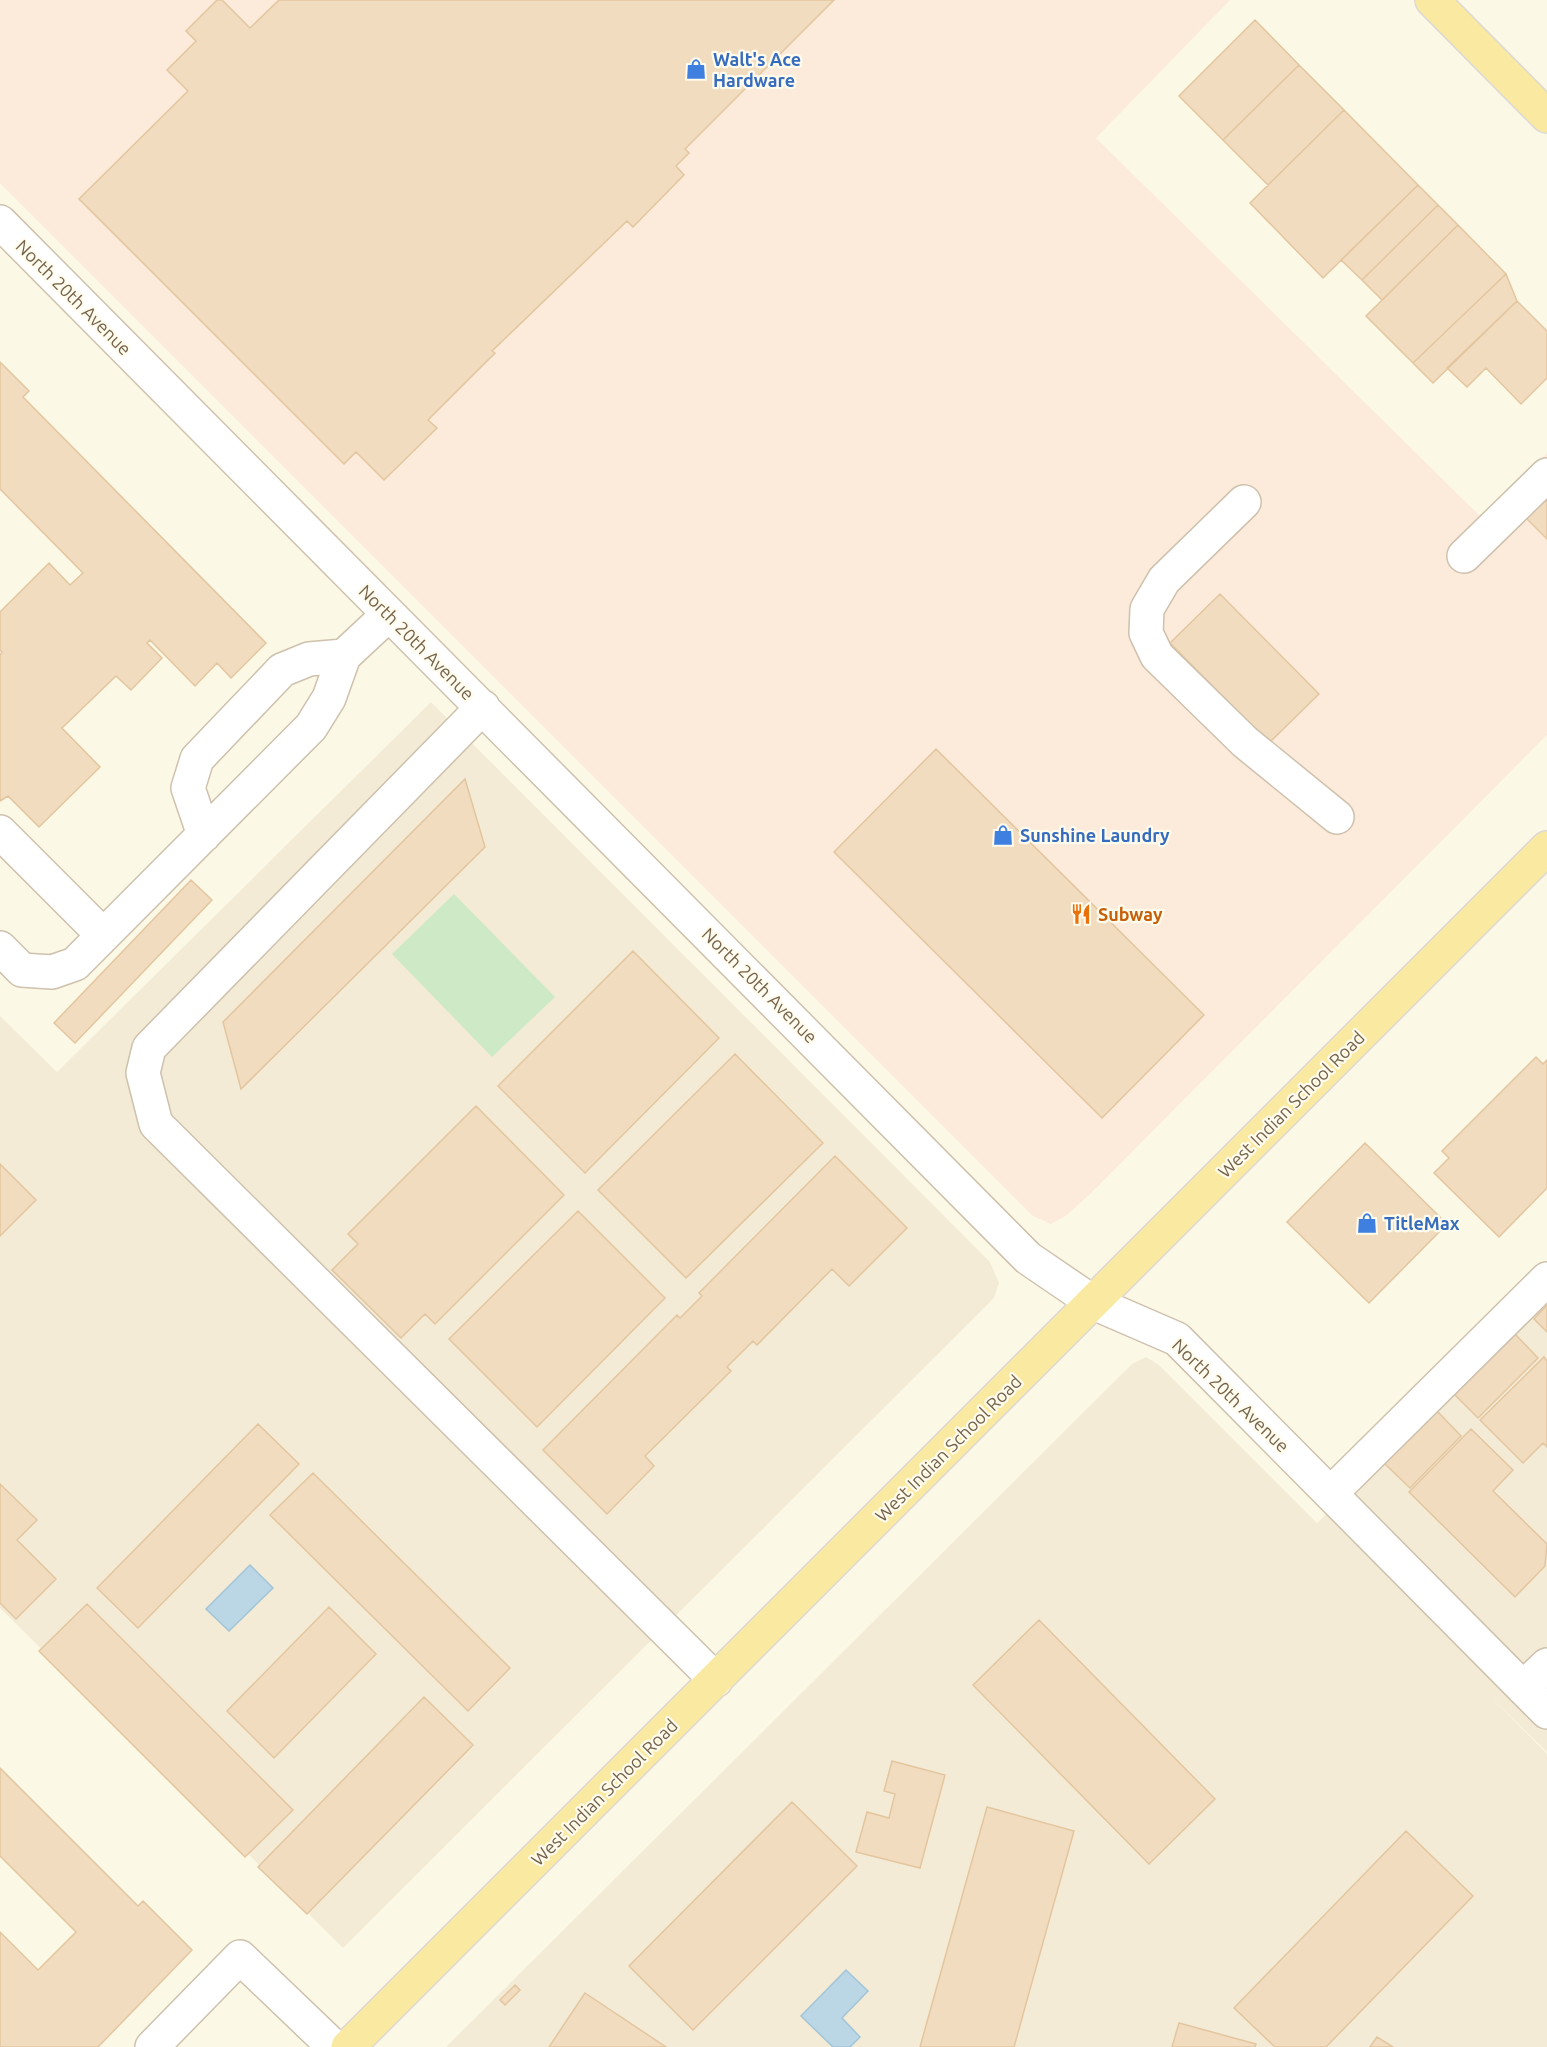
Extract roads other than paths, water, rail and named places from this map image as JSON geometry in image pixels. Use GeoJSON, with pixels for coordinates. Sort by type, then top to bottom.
{"type":"FeatureCollection","features":[{"type":"Feature","properties":{"kind":"main road"},"geometry":{"type":"LineString","coordinates":[[1432,0],[1547,116]]}},
{"type":"Feature","properties":{"kind":"main road","name":"West Indian School Road"},"geometry":{"type":"LineString","coordinates":[[348,2047],[1547,848]]}},
{"type":"Feature","properties":{"kind":"street","name":"North 20th Avenue"},"geometry":{"type":"LineString","coordinates":[[0,222],[1028,1258],[1094,1303],[1177,1340],[1547,1712]]}},
{"type":"Feature","properties":{"kind":"street"},"geometry":{"type":"LineString","coordinates":[[1464,556],[1547,476]]}},
{"type":"Feature","properties":{"kind":"street"},"geometry":{"type":"LineString","coordinates":[[1244,502],[1164,580],[1147,609],[1146,633],[1157,656],[1245,742],[1337,817]]}},
{"type":"Feature","properties":{"kind":"street"},"geometry":{"type":"LineString","coordinates":[[11,959],[52,972],[75,963],[311,727],[329,698],[344,656],[388,614]]}},
{"type":"Feature","properties":{"kind":"street"},"geometry":{"type":"LineString","coordinates":[[204,835],[188,788],[197,759],[282,670],[309,659],[344,656]]}},
{"type":"Feature","properties":{"kind":"street"},"geometry":{"type":"LineString","coordinates":[[483,707],[149,1048],[143,1073],[156,1124],[716,1680]]}},
{"type":"Feature","properties":{"kind":"street"},"geometry":{"type":"LineString","coordinates":[[0,832],[103,935]]}},
{"type":"Feature","properties":{"kind":"street"},"geometry":{"type":"LineString","coordinates":[[1331,1493],[1547,1279]]}},
{"type":"Feature","properties":{"kind":"street"},"geometry":{"type":"LineString","coordinates":[[1523,1688],[1547,1665]]}},
{"type":"Feature","properties":{"kind":"street"},"geometry":{"type":"LineString","coordinates":[[153,2047],[240,1958],[334,2047]]}},
{"type":"Feature","properties":{"kind":"water"},"geometry":{"type":"Polygon","coordinates":[[[250,1565],[273,1588],[229,1631],[206,1609],[250,1565]]]}},
{"type":"Feature","properties":{"kind":"water"},"geometry":{"type":"Polygon","coordinates":[[[846,1970],[868,1991],[842,2018],[860,2037],[850,2047],[833,2047],[801,2016],[846,1970]]]}},
{"type":"Feature","properties":{"kind":"place","name":"Walt's Ace Hardware"},"geometry":{"type":"Point","coordinates":[696,69]}},
{"type":"Feature","properties":{"kind":"place","name":"Sunshine Laundry"},"geometry":{"type":"Point","coordinates":[1003,835]}},
{"type":"Feature","properties":{"kind":"place","name":"Subway"},"geometry":{"type":"Point","coordinates":[1081,914]}},
{"type":"Feature","properties":{"kind":"place","name":"TitleMax"},"geometry":{"type":"Point","coordinates":[1367,1223]}}]}
